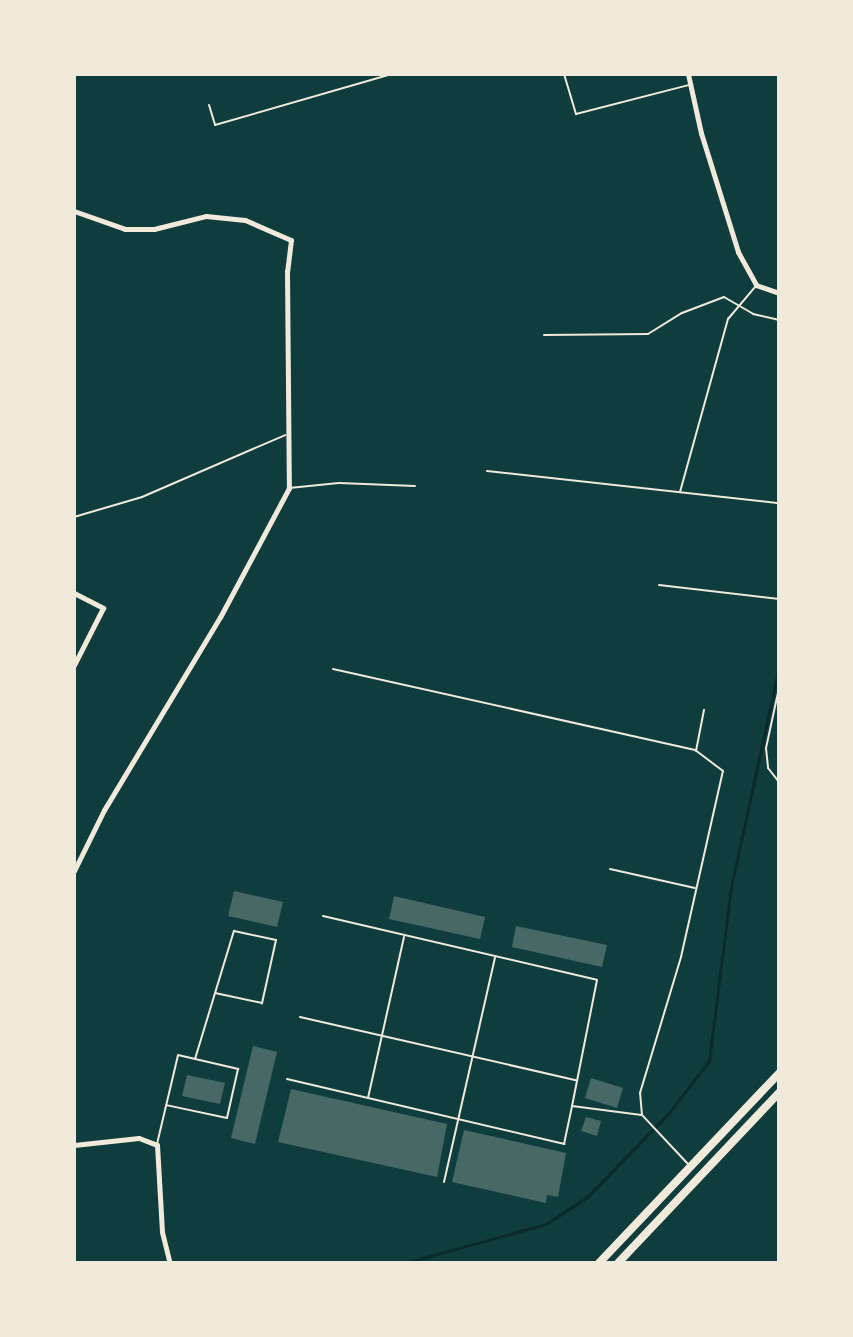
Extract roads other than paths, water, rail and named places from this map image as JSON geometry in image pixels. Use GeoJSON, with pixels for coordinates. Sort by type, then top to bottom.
{"type":"FeatureCollection","features":[{"type":"Feature","properties":{"kind":"main road"},"geometry":{"type":"LineString","coordinates":[[599,1263],[779,1073]]}},
{"type":"Feature","properties":{"kind":"main road"},"geometry":{"type":"LineString","coordinates":[[624,1261],[779,1093]]}},
{"type":"Feature","properties":{"kind":"street"},"geometry":{"type":"LineString","coordinates":[[688,74],[738,252],[756,285],[779,293]]}},
{"type":"Feature","properties":{"kind":"street"},"geometry":{"type":"LineString","coordinates":[[74,211],[125,229],[154,229],[206,216],[245,220],[291,240],[287,271],[289,488],[220,617],[104,810],[74,871]]}},
{"type":"Feature","properties":{"kind":"street"},"geometry":{"type":"LineString","coordinates":[[74,593],[103,608],[74,665]]}},
{"type":"Feature","properties":{"kind":"street"},"geometry":{"type":"LineString","coordinates":[[74,1145],[139,1138],[157,1145],[162,1232],[170,1263]]}},
{"type":"Feature","properties":{"kind":"lane"},"geometry":{"type":"LineString","coordinates":[[209,105],[215,125],[392,74]]}},
{"type":"Feature","properties":{"kind":"lane"},"geometry":{"type":"LineString","coordinates":[[564,74],[576,114],[690,85]]}},
{"type":"Feature","properties":{"kind":"lane"},"geometry":{"type":"LineString","coordinates":[[679,493],[728,319],[756,285]]}},
{"type":"Feature","properties":{"kind":"lane"},"geometry":{"type":"LineString","coordinates":[[544,335],[648,334],[682,313],[724,297],[753,314],[779,320]]}},
{"type":"Feature","properties":{"kind":"lane"},"geometry":{"type":"LineString","coordinates":[[74,517],[142,497],[287,434]]}},
{"type":"Feature","properties":{"kind":"lane"},"geometry":{"type":"LineString","coordinates":[[487,471],[779,503]]}},
{"type":"Feature","properties":{"kind":"lane"},"geometry":{"type":"LineString","coordinates":[[289,488],[339,483],[415,486]]}},
{"type":"Feature","properties":{"kind":"lane"},"geometry":{"type":"LineString","coordinates":[[659,585],[779,599]]}},
{"type":"Feature","properties":{"kind":"lane"},"geometry":{"type":"LineString","coordinates":[[333,669],[696,751],[723,771],[681,957],[640,1093],[642,1115],[700,1176]]}},
{"type":"Feature","properties":{"kind":"lane"},"geometry":{"type":"LineString","coordinates":[[779,688],[766,748],[768,768],[779,782]]}},
{"type":"Feature","properties":{"kind":"lane"},"geometry":{"type":"LineString","coordinates":[[696,751],[704,710]]}},
{"type":"Feature","properties":{"kind":"lane"},"geometry":{"type":"LineString","coordinates":[[610,869],[696,888]]}},
{"type":"Feature","properties":{"kind":"lane"},"geometry":{"type":"LineString","coordinates":[[287,1079],[564,1144],[597,980],[323,916]]}},
{"type":"Feature","properties":{"kind":"lane"},"geometry":{"type":"LineString","coordinates":[[195,1059],[212,1002],[217,988],[225,960],[230,946],[234,931],[276,940],[262,1003],[231,996],[215,993]]}},
{"type":"Feature","properties":{"kind":"lane"},"geometry":{"type":"LineString","coordinates":[[368,1098],[404,935]]}},
{"type":"Feature","properties":{"kind":"lane"},"geometry":{"type":"LineString","coordinates":[[444,1182],[495,957]]}},
{"type":"Feature","properties":{"kind":"lane"},"geometry":{"type":"LineString","coordinates":[[300,1017],[577,1080]]}},
{"type":"Feature","properties":{"kind":"lane"},"geometry":{"type":"LineString","coordinates":[[157,1145],[166,1105],[178,1055],[238,1069],[227,1118],[166,1105]]}},
{"type":"Feature","properties":{"kind":"lane"},"geometry":{"type":"LineString","coordinates":[[572,1106],[642,1115]]}},
{"type":"Feature","properties":{"kind":"waterway"},"geometry":{"type":"LineString","coordinates":[[405,1263],[546,1224],[586,1198],[668,1114],[709,1061],[731,887],[779,666]]}}]}
